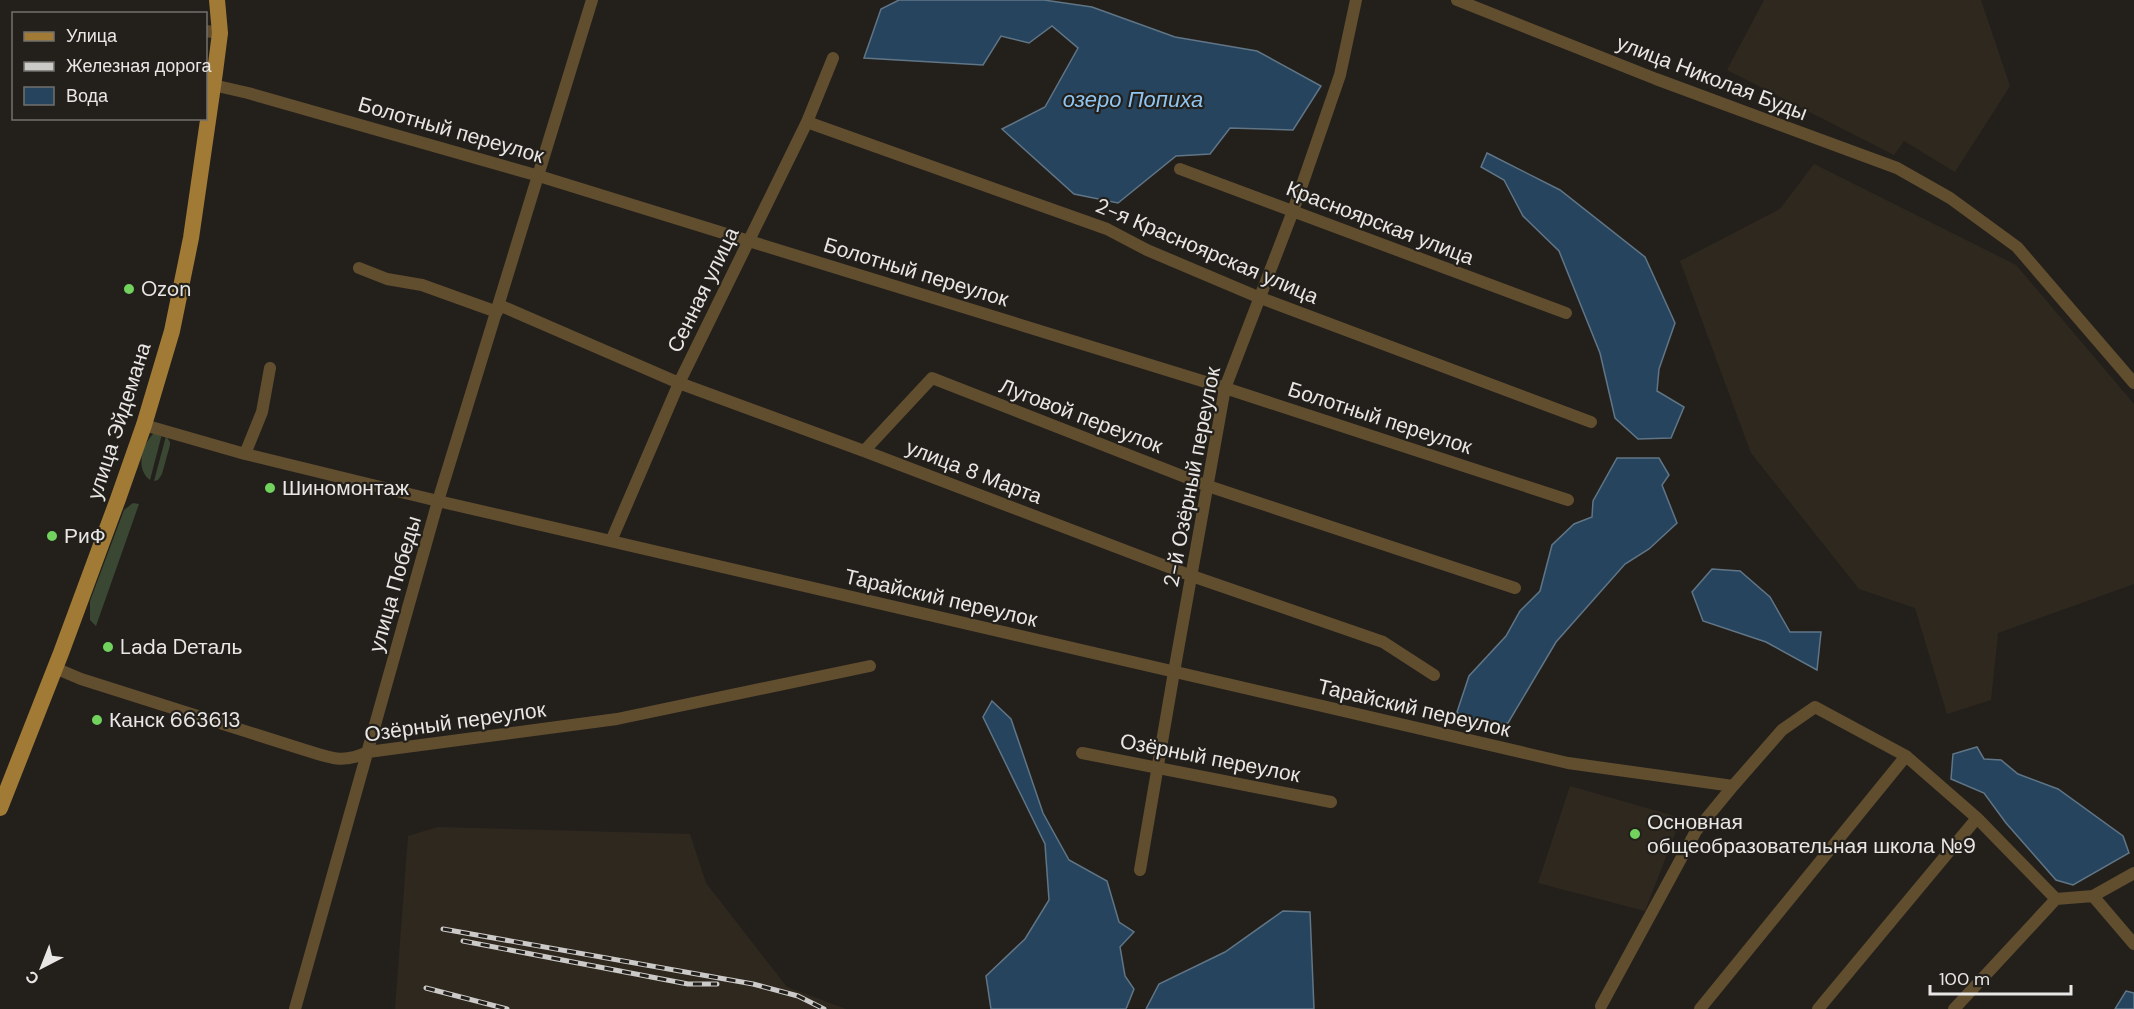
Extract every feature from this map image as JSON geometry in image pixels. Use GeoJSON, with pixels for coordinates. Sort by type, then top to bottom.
{"type":"FeatureCollection","features":[{"type":"Feature","properties":{"kind":"main road"},"geometry":{"type":"LineString","coordinates":[[212,32],[217,0]]}},
{"type":"Feature","properties":{"kind":"main road"},"geometry":{"type":"LineString","coordinates":[[212,32],[230,0]]}},
{"type":"Feature","properties":{"kind":"main road","name":"улица Эйдемана"},"geometry":{"type":"LineString","coordinates":[[0,808],[55,668],[144,425],[172,331],[191,238],[213,85],[212,32]]}},
{"type":"Feature","properties":{"kind":"street","name":"улица Победы"},"geometry":{"type":"LineString","coordinates":[[294,1009],[438,501],[592,0]]}},
{"type":"Feature","properties":{"kind":"street","name":"2-й Озёрный переулок"},"geometry":{"type":"LineString","coordinates":[[1140,870],[1173,672],[1225,388],[1258,297],[1293,211],[1340,75],[1356,0]]}},
{"type":"Feature","properties":{"kind":"street","name":"улица Николая Буды"},"geometry":{"type":"LineString","coordinates":[[1457,0],[1656,80],[1897,168],[1950,198],[2017,247],[2134,383]]}},
{"type":"Feature","properties":{"kind":"street","name":"Сенная улица"},"geometry":{"type":"LineString","coordinates":[[611,541],[679,383],[807,122],[833,58]]}},
{"type":"Feature","properties":{"kind":"street","name":"Болотный переулок"},"geometry":{"type":"LineString","coordinates":[[213,85],[539,176],[1225,388],[1568,500]]}},
{"type":"Feature","properties":{"kind":"street","name":"2-я Красноярская улица"},"geometry":{"type":"LineString","coordinates":[[807,122],[1107,229],[1148,250],[1258,297],[1591,422]]}},
{"type":"Feature","properties":{"kind":"street","name":"Красноярская улица"},"geometry":{"type":"LineString","coordinates":[[1180,169],[1566,313]]}},
{"type":"Feature","properties":{"kind":"street","name":"улица 8 Марта"},"geometry":{"type":"LineString","coordinates":[[359,268],[387,279],[422,285],[498,309],[679,383],[1192,576],[1383,642],[1434,675]]}},
{"type":"Feature","properties":{"kind":"street"},"geometry":{"type":"LineString","coordinates":[[245,454],[262,412],[270,368]]}},
{"type":"Feature","properties":{"kind":"street","name":"Луговой переулок"},"geometry":{"type":"LineString","coordinates":[[864,451],[932,378],[1208,486],[1515,588]]}},
{"type":"Feature","properties":{"kind":"street","name":"Тарайский переулок"},"geometry":{"type":"LineString","coordinates":[[144,425],[245,454],[438,501],[1568,763],[1733,786]]}},
{"type":"Feature","properties":{"kind":"street","name":"Озёрный переулок"},"geometry":{"type":"LineString","coordinates":[[55,668],[81,679],[333,759],[352,759],[368,752],[617,719],[870,666]]}},
{"type":"Feature","properties":{"kind":"street"},"geometry":{"type":"LineString","coordinates":[[1601,1006],[1696,831],[1782,730],[1815,707],[1906,756],[1977,818],[2056,899]]}},
{"type":"Feature","properties":{"kind":"street","name":"Озёрный переулок"},"geometry":{"type":"LineString","coordinates":[[1082,753],[1331,802]]}},
{"type":"Feature","properties":{"kind":"street"},"geometry":{"type":"LineString","coordinates":[[1700,1009],[1906,756]]}},
{"type":"Feature","properties":{"kind":"street"},"geometry":{"type":"LineString","coordinates":[[1818,1009],[1977,818]]}},
{"type":"Feature","properties":{"kind":"street"},"geometry":{"type":"LineString","coordinates":[[1954,1009],[2056,899],[2093,896],[2134,873]]}},
{"type":"Feature","properties":{"kind":"street"},"geometry":{"type":"LineString","coordinates":[[2093,896],[2134,944]]}},
{"type":"Feature","properties":{"kind":"shaded area"},"geometry":{"type":"Polygon","coordinates":[[[1764,0],[1981,0],[2010,86],[1955,172],[1904,141],[1894,155],[1727,70],[1764,0]]]}},
{"type":"Feature","properties":{"kind":"shaded area"},"geometry":{"type":"Polygon","coordinates":[[[1814,164],[2016,265],[2134,404],[2134,584],[1998,633],[1991,700],[1947,714],[1915,608],[1859,589],[1751,453],[1680,261],[1780,209],[1814,164]]]}},
{"type":"Feature","properties":{"kind":"shaded area"},"geometry":{"type":"Polygon","coordinates":[[[1570,786],[1681,818],[1645,911],[1538,883],[1570,786]]]}},
{"type":"Feature","properties":{"kind":"shaded area"},"geometry":{"type":"Polygon","coordinates":[[[438,827],[690,834],[706,883],[787,987],[846,1009],[395,1009],[408,836],[438,827]]]}},
{"type":"Feature","properties":{"kind":"green space"},"geometry":{"type":"Polygon","coordinates":[[[153,434],[162,434],[150,480],[145,475],[141,464],[143,450],[153,434]]]}},
{"type":"Feature","properties":{"kind":"green space"},"geometry":{"type":"Polygon","coordinates":[[[166,436],[170,445],[162,474],[158,480],[154,481],[166,436]]]}},
{"type":"Feature","properties":{"kind":"green space"},"geometry":{"type":"Polygon","coordinates":[[[133,503],[139,504],[96,626],[90,620],[90,601],[124,510],[133,503]]]}},
{"type":"Feature","properties":{"kind":"water","name":"озеро Попиха"},"geometry":{"type":"Polygon","coordinates":[[[899,0],[1044,0],[1092,7],[1175,37],[1257,51],[1321,86],[1293,130],[1230,128],[1210,154],[1176,156],[1118,203],[1074,194],[1002,129],[1045,107],[1078,48],[1052,26],[1029,43],[1001,36],[983,65],[864,58],[881,9],[899,0]]]}},
{"type":"Feature","properties":{"kind":"water"},"geometry":{"type":"Polygon","coordinates":[[[1487,153],[1560,190],[1645,257],[1675,323],[1659,369],[1657,391],[1684,407],[1671,438],[1638,439],[1615,418],[1600,353],[1559,251],[1523,216],[1504,180],[1481,167],[1487,153]]]}},
{"type":"Feature","properties":{"kind":"water"},"geometry":{"type":"Polygon","coordinates":[[[1617,458],[1659,458],[1669,475],[1662,485],[1677,523],[1649,549],[1625,564],[1556,642],[1508,723],[1469,726],[1457,712],[1469,676],[1506,636],[1520,611],[1540,591],[1552,545],[1574,524],[1592,517],[1593,501],[1617,458]]]}},
{"type":"Feature","properties":{"kind":"water"},"geometry":{"type":"Polygon","coordinates":[[[1712,569],[1740,571],[1770,597],[1790,632],[1821,632],[1817,670],[1766,642],[1703,621],[1692,592],[1712,569]]]}},
{"type":"Feature","properties":{"kind":"water"},"geometry":{"type":"Polygon","coordinates":[[[992,701],[1011,719],[1043,813],[1069,860],[1107,881],[1119,922],[1134,932],[1120,947],[1125,976],[1134,989],[1126,1009],[991,1009],[986,976],[1025,939],[1049,900],[1045,844],[983,717],[992,701]]]}},
{"type":"Feature","properties":{"kind":"water"},"geometry":{"type":"Polygon","coordinates":[[[1977,747],[1984,759],[2001,760],[2018,774],[2058,789],[2123,836],[2129,853],[2073,885],[2056,880],[2006,823],[1984,793],[1951,779],[1953,754],[1977,747]]]}},
{"type":"Feature","properties":{"kind":"water"},"geometry":{"type":"Polygon","coordinates":[[[1283,911],[1310,912],[1314,1009],[1146,1009],[1159,984],[1225,952],[1283,911]]]}},
{"type":"Feature","properties":{"kind":"water"},"geometry":{"type":"Polygon","coordinates":[[[2126,991],[2134,993],[2134,1009],[2115,1009],[2126,991]]]}},
{"type":"Feature","properties":{"kind":"railway"},"geometry":{"type":"LineString","coordinates":[[443,929],[753,984],[798,996],[824,1009]]}},
{"type":"Feature","properties":{"kind":"railway"},"geometry":{"type":"LineString","coordinates":[[463,941],[688,984],[717,984]]}},
{"type":"Feature","properties":{"kind":"railway"},"geometry":{"type":"LineString","coordinates":[[426,988],[507,1009]]}},
{"type":"Feature","properties":{"kind":"place","name":"Ozon"},"geometry":{"type":"Point","coordinates":[129,289]}},
{"type":"Feature","properties":{"kind":"place","name":"Шиномонтаж"},"geometry":{"type":"Point","coordinates":[270,488]}},
{"type":"Feature","properties":{"kind":"place","name":"РиФ"},"geometry":{"type":"Point","coordinates":[52,536]}},
{"type":"Feature","properties":{"kind":"place","name":"Lada Dеталь"},"geometry":{"type":"Point","coordinates":[108,647]}},
{"type":"Feature","properties":{"kind":"place","name":"Канск 663613"},"geometry":{"type":"Point","coordinates":[97,720]}},
{"type":"Feature","properties":{"kind":"place","name":"Основная общеобразовательная школа №9"},"geometry":{"type":"Point","coordinates":[1635,834]}}]}
